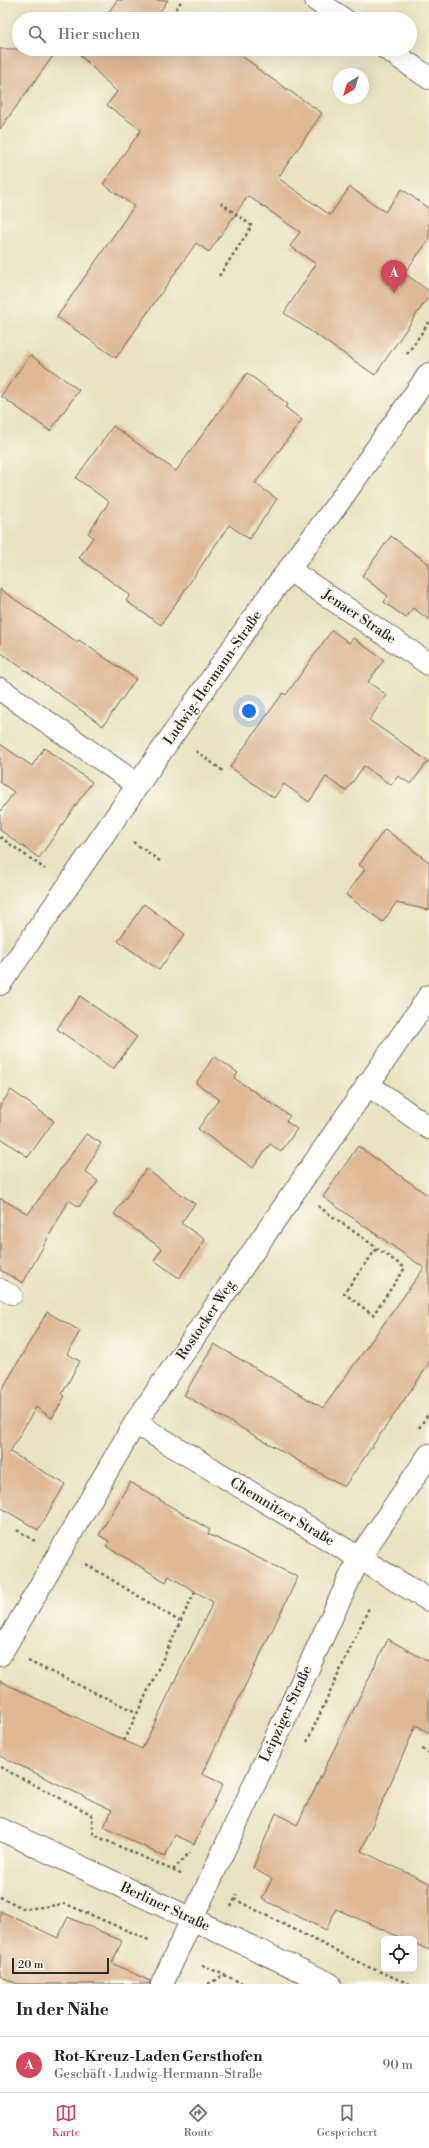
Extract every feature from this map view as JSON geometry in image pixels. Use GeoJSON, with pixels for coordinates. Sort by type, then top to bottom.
{"type":"FeatureCollection","features":[{"type":"Feature","properties":{"kind":"street"},"geometry":{"type":"LineString","coordinates":[[316,0],[333,12]]}},
{"type":"Feature","properties":{"kind":"street"},"geometry":{"type":"LineString","coordinates":[[397,56],[429,78]]}},
{"type":"Feature","properties":{"kind":"street","name":"Ludwig-Hermann-Straße"},"geometry":{"type":"LineString","coordinates":[[0,984],[289,570],[429,374]]}},
{"type":"Feature","properties":{"kind":"street","name":"Jenaer Straße"},"geometry":{"type":"LineString","coordinates":[[289,570],[429,664]]}},
{"type":"Feature","properties":{"kind":"street"},"geometry":{"type":"LineString","coordinates":[[0,689],[138,785]]}},
{"type":"Feature","properties":{"kind":"street","name":"Rostocker Weg"},"geometry":{"type":"LineString","coordinates":[[2,1652],[135,1423],[429,996]]}},
{"type":"Feature","properties":{"kind":"street"},"geometry":{"type":"LineString","coordinates":[[367,1084],[429,1128]]}},
{"type":"Feature","properties":{"kind":"street","name":"Chemnitzer Straße"},"geometry":{"type":"LineString","coordinates":[[135,1423],[429,1600]]}},
{"type":"Feature","properties":{"kind":"street","name":"Leipziger Straße"},"geometry":{"type":"LineString","coordinates":[[162,1984],[206,1885],[359,1558],[429,1455]]}},
{"type":"Feature","properties":{"kind":"street","name":"Berliner Straße"},"geometry":{"type":"LineString","coordinates":[[0,1829],[330,1984]]}},
{"type":"Feature","properties":{"kind":"path"},"geometry":{"type":"LineString","coordinates":[[174,12],[182,0]]}},
{"type":"Feature","properties":{"kind":"path"},"geometry":{"type":"LineString","coordinates":[[219,276],[252,226],[221,203]]}},
{"type":"Feature","properties":{"kind":"path"},"geometry":{"type":"LineString","coordinates":[[174,735],[223,771]]}},
{"type":"Feature","properties":{"kind":"path"},"geometry":{"type":"LineString","coordinates":[[110,826],[160,861]]}},
{"type":"Feature","properties":{"kind":"path"},"geometry":{"type":"LineString","coordinates":[[0,837],[46,870]]}},
{"type":"Feature","properties":{"kind":"path"},"geometry":{"type":"LineString","coordinates":[[295,1190],[377,1248],[405,1268],[373,1315],[344,1293],[377,1248]]}},
{"type":"Feature","properties":{"kind":"path"},"geometry":{"type":"LineString","coordinates":[[62,1549],[179,1622]]}},
{"type":"Feature","properties":{"kind":"path"},"geometry":{"type":"LineString","coordinates":[[124,1741],[136,1712],[195,1591]]}},
{"type":"Feature","properties":{"kind":"path"},"geometry":{"type":"LineString","coordinates":[[2,1652],[136,1712]]}},
{"type":"Feature","properties":{"kind":"path"},"geometry":{"type":"LineString","coordinates":[[422,1749],[429,1753]]}},
{"type":"Feature","properties":{"kind":"path"},"geometry":{"type":"LineString","coordinates":[[0,1767],[91,1814],[94,1834],[206,1885],[366,1966],[410,1984]]}},
{"type":"Feature","properties":{"kind":"path"},"geometry":{"type":"LineString","coordinates":[[0,1897],[25,1909],[66,1904],[176,1952],[244,1984]]}},
{"type":"Feature","properties":{"kind":"path"},"geometry":{"type":"LineString","coordinates":[[208,1984],[224,1975]]}},
{"type":"Feature","properties":{"kind":"building"},"geometry":{"type":"Polygon","coordinates":[[[117,0],[168,0],[160,12],[109,12],[117,0]]]}},
{"type":"Feature","properties":{"kind":"building"},"geometry":{"type":"Polygon","coordinates":[[[0,49],[12,49],[12,56],[53,56],[0,129],[0,49]]]}},
{"type":"Feature","properties":{"kind":"building"},"geometry":{"type":"Polygon","coordinates":[[[81,56],[242,56],[257,67],[256,68],[322,113],[278,178],[330,215],[350,187],[385,212],[402,189],[429,209],[429,240],[404,273],[429,291],[429,296],[375,375],[284,313],[316,264],[290,246],[300,232],[248,196],[209,252],[196,243],[116,358],[57,317],[134,206],[103,184],[141,130],[107,105],[117,92],[81,56]]]}},
{"type":"Feature","properties":{"kind":"building"},"geometry":{"type":"Polygon","coordinates":[[[30,355],[79,390],[50,431],[1,396],[30,355]]]}},
{"type":"Feature","properties":{"kind":"building"},"geometry":{"type":"Polygon","coordinates":[[[247,373],[288,404],[285,407],[302,420],[255,483],[277,499],[249,539],[229,525],[161,625],[126,601],[130,595],[79,558],[93,537],[88,533],[109,502],[76,478],[113,426],[176,471],[247,373]]]}},
{"type":"Feature","properties":{"kind":"building"},"geometry":{"type":"Polygon","coordinates":[[[391,536],[429,564],[429,620],[413,608],[406,618],[384,602],[388,596],[362,576],[391,536]]]}},
{"type":"Feature","properties":{"kind":"building"},"geometry":{"type":"Polygon","coordinates":[[[0,589],[77,642],[79,640],[136,679],[103,726],[0,652],[0,589]]]}},
{"type":"Feature","properties":{"kind":"building"},"geometry":{"type":"Polygon","coordinates":[[[332,630],[349,643],[353,638],[384,660],[368,682],[387,695],[369,720],[428,761],[411,784],[398,776],[391,785],[364,766],[346,791],[326,777],[309,802],[284,784],[274,798],[230,767],[283,693],[286,695],[332,630]]]}},
{"type":"Feature","properties":{"kind":"building"},"geometry":{"type":"Polygon","coordinates":[[[0,744],[32,766],[44,748],[92,782],[39,858],[0,830],[0,812],[14,792],[0,782],[0,744]]]}},
{"type":"Feature","properties":{"kind":"building"},"geometry":{"type":"Polygon","coordinates":[[[385,829],[429,862],[429,910],[396,903],[383,922],[346,895],[365,869],[359,865],[385,829]]]}},
{"type":"Feature","properties":{"kind":"building"},"geometry":{"type":"Polygon","coordinates":[[[144,904],[185,934],[159,970],[118,941],[144,904]]]}},
{"type":"Feature","properties":{"kind":"building"},"geometry":{"type":"Polygon","coordinates":[[[80,996],[137,1037],[113,1069],[57,1029],[80,996]]]}},
{"type":"Feature","properties":{"kind":"building"},"geometry":{"type":"Polygon","coordinates":[[[214,1056],[238,1073],[234,1078],[290,1116],[286,1121],[297,1129],[281,1152],[270,1144],[253,1168],[198,1129],[219,1099],[196,1083],[214,1056]]]}},
{"type":"Feature","properties":{"kind":"building"},"geometry":{"type":"Polygon","coordinates":[[[11,1090],[54,1121],[28,1157],[0,1138],[0,1106],[11,1090]]]}},
{"type":"Feature","properties":{"kind":"building"},"geometry":{"type":"Polygon","coordinates":[[[86,1134],[101,1143],[85,1172],[98,1181],[79,1207],[69,1200],[23,1283],[0,1270],[0,1198],[28,1214],[86,1134]]]}},
{"type":"Feature","properties":{"kind":"building"},"geometry":{"type":"Polygon","coordinates":[[[358,1146],[429,1196],[429,1364],[344,1487],[184,1395],[214,1344],[323,1408],[424,1268],[323,1197],[358,1146]]]}},
{"type":"Feature","properties":{"kind":"building"},"geometry":{"type":"Polygon","coordinates":[[[146,1169],[195,1204],[181,1223],[205,1240],[179,1278],[154,1260],[162,1249],[114,1214],[146,1169]]]}},
{"type":"Feature","properties":{"kind":"building"},"geometry":{"type":"Polygon","coordinates":[[[47,1312],[80,1331],[67,1354],[80,1361],[62,1394],[65,1396],[52,1418],[36,1407],[10,1452],[65,1484],[38,1530],[0,1507],[0,1393],[47,1312]]]}},
{"type":"Feature","properties":{"kind":"building"},"geometry":{"type":"Polygon","coordinates":[[[130,1482],[210,1530],[208,1534],[298,1577],[202,1774],[223,1784],[194,1844],[175,1835],[165,1857],[104,1827],[112,1810],[0,1756],[0,1681],[142,1749],[213,1602],[169,1576],[166,1582],[106,1546],[109,1541],[99,1535],[130,1482]]]}},
{"type":"Feature","properties":{"kind":"building"},"geometry":{"type":"Polygon","coordinates":[[[388,1639],[429,1662],[429,1733],[416,1725],[361,1851],[429,1883],[429,1950],[417,1944],[417,1936],[397,1936],[336,1909],[326,1930],[262,1899],[272,1879],[253,1868],[276,1813],[297,1825],[388,1639]]]}},
{"type":"Feature","properties":{"kind":"building"},"geometry":{"type":"Polygon","coordinates":[[[0,1911],[58,1938],[68,1917],[122,1941],[112,1963],[150,1981],[150,1984],[17,1984],[0,1976],[0,1911]]]}},
{"type":"Feature","properties":{"kind":"place","name":"Rot-Kreuz-Laden Gersthofen"},"geometry":{"type":"Point","coordinates":[394,293]}}]}
